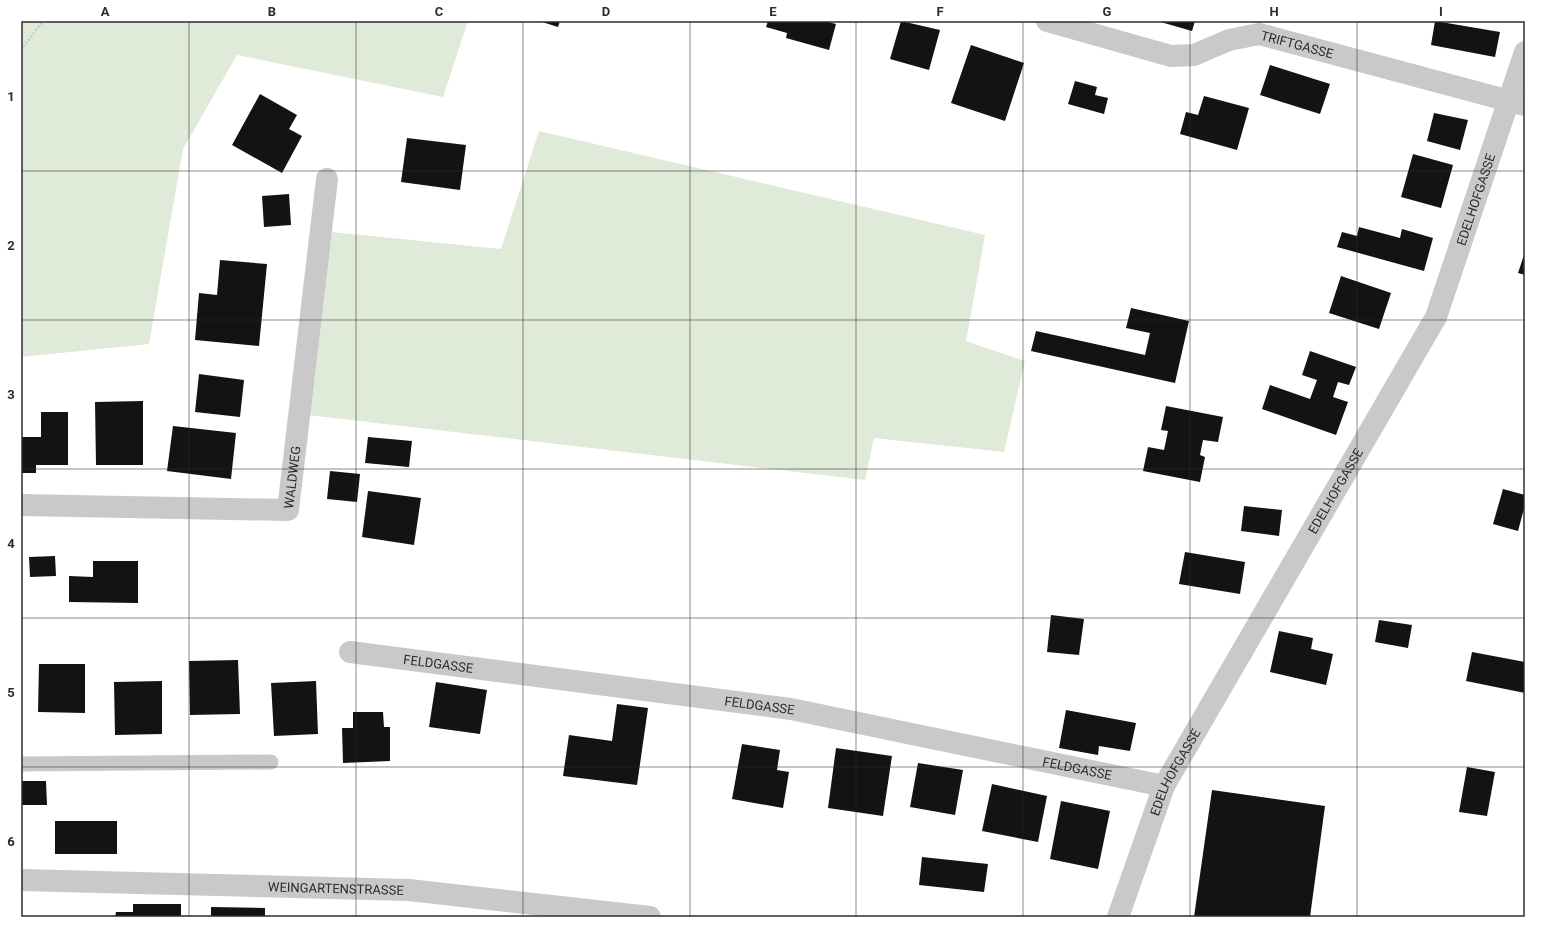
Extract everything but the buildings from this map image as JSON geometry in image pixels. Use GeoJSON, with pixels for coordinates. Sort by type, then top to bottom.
{"type":"FeatureCollection","features":[{"type":"Feature","properties":{"kind":"street","name":"TRIFTGASSE"},"geometry":{"type":"LineString","coordinates":[[1047,21],[1171,56],[1194,55],[1229,40],[1259,34],[1517,102]]}},
{"type":"Feature","properties":{"kind":"street","name":"EDELHOFGASSE"},"geometry":{"type":"LineString","coordinates":[[1118,917],[1164,786],[1436,317],[1517,102],[1525,52]]}},
{"type":"Feature","properties":{"kind":"street","name":"WALDWEG"},"geometry":{"type":"LineString","coordinates":[[21,505],[288,510],[327,179]]}},
{"type":"Feature","properties":{"kind":"street","name":"FELDGASSE"},"geometry":{"type":"LineString","coordinates":[[350,652],[791,709],[1164,786]]}},
{"type":"Feature","properties":{"kind":"street","name":"WEINGARTENSTRASSE"},"geometry":{"type":"LineString","coordinates":[[21,880],[409,890],[650,917]]}},
{"type":"Feature","properties":{"kind":"lane"},"geometry":{"type":"LineString","coordinates":[[21,764],[271,762]]}},
{"type":"Feature","properties":{"kind":"path"},"geometry":{"type":"LineString","coordinates":[[21,50],[43,21]]}},
{"type":"Feature","properties":{"kind":"green space"},"geometry":{"type":"Polygon","coordinates":[[[21,21],[468,21],[443,97],[237,55],[183,149],[149,344],[21,357],[21,21]]]}},
{"type":"Feature","properties":{"kind":"green space"},"geometry":{"type":"Polygon","coordinates":[[[539,131],[985,235],[966,341],[1025,361],[1004,452],[874,438],[865,480],[299,414],[332,232],[501,249],[539,131]]]}}]}
